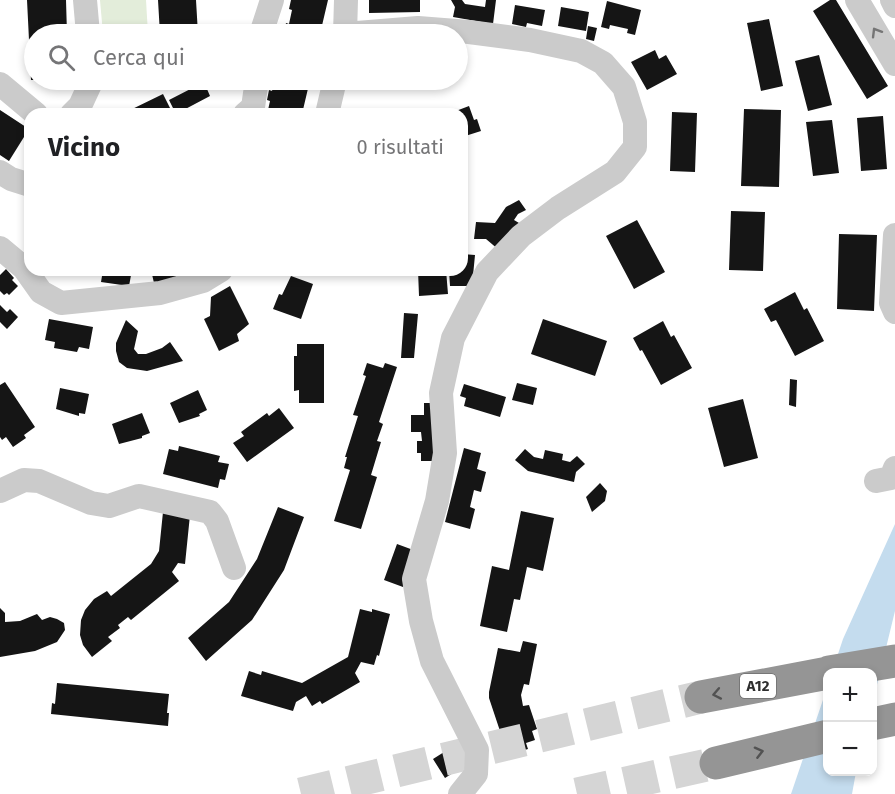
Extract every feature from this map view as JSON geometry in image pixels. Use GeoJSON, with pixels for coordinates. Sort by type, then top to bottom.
{"type":"FeatureCollection","features":[{"type":"Feature","properties":{"kind":"highway","name":"A12"},"geometry":{"type":"LineString","coordinates":[[854,668],[895,661]]}},
{"type":"Feature","properties":{"kind":"highway","name":"A12"},"geometry":{"type":"LineString","coordinates":[[701,697],[823,673]]}},
{"type":"Feature","properties":{"kind":"highway"},"geometry":{"type":"LineString","coordinates":[[716,763],[815,739]]}},
{"type":"Feature","properties":{"kind":"street"},"geometry":{"type":"LineString","coordinates":[[85,0],[87,24]]}},
{"type":"Feature","properties":{"kind":"street"},"geometry":{"type":"LineString","coordinates":[[264,24],[272,0]]}},
{"type":"Feature","properties":{"kind":"street"},"geometry":{"type":"LineString","coordinates":[[345,24],[346,0]]}},
{"type":"Feature","properties":{"kind":"street"},"geometry":{"type":"LineString","coordinates":[[857,0],[895,64]]}},
{"type":"Feature","properties":{"kind":"street"},"geometry":{"type":"LineString","coordinates":[[892,0],[895,6]]}},
{"type":"Feature","properties":{"kind":"street"},"geometry":{"type":"LineString","coordinates":[[460,794],[476,774],[477,750],[432,661],[421,621],[414,579],[437,501],[445,453],[441,393],[453,338],[487,272],[520,236],[558,208],[615,172],[634,147],[635,122],[624,87],[603,63],[581,51],[530,40],[468,33]]}},
{"type":"Feature","properties":{"kind":"street"},"geometry":{"type":"LineString","coordinates":[[0,84],[29,108]]}},
{"type":"Feature","properties":{"kind":"street"},"geometry":{"type":"LineString","coordinates":[[78,108],[87,90]]}},
{"type":"Feature","properties":{"kind":"street"},"geometry":{"type":"LineString","coordinates":[[252,108],[255,90]]}},
{"type":"Feature","properties":{"kind":"street"},"geometry":{"type":"LineString","coordinates":[[328,108],[333,90]]}},
{"type":"Feature","properties":{"kind":"street"},"geometry":{"type":"LineString","coordinates":[[0,172],[24,183]]}},
{"type":"Feature","properties":{"kind":"street"},"geometry":{"type":"LineString","coordinates":[[895,235],[891,303],[895,312]]}},
{"type":"Feature","properties":{"kind":"street"},"geometry":{"type":"LineString","coordinates":[[0,248],[24,268]]}},
{"type":"Feature","properties":{"kind":"street"},"geometry":{"type":"LineString","coordinates":[[30,276],[41,292],[61,303],[160,293],[203,281],[211,276]]}},
{"type":"Feature","properties":{"kind":"street"},"geometry":{"type":"LineString","coordinates":[[0,491],[24,480],[39,481],[91,503],[109,506],[139,496],[210,513],[217,521],[234,568]]}},
{"type":"Feature","properties":{"kind":"green space"},"geometry":{"type":"Polygon","coordinates":[[[100,0],[146,0],[147,24],[102,24],[100,0]]]}},
{"type":"Feature","properties":{"kind":"water"},"geometry":{"type":"Polygon","coordinates":[[[895,524],[895,611],[877,685],[877,668],[833,668],[843,639],[895,524]]]}},
{"type":"Feature","properties":{"kind":"water"},"geometry":{"type":"Polygon","coordinates":[[[823,700],[823,776],[855,776],[852,794],[791,794],[823,700]]]}},
{"type":"Feature","properties":{"kind":"building"},"geometry":{"type":"Polygon","coordinates":[[[27,0],[66,0],[67,24],[28,24],[27,0]]]}},
{"type":"Feature","properties":{"kind":"building"},"geometry":{"type":"Polygon","coordinates":[[[158,0],[196,0],[197,24],[159,24],[158,0]]]}},
{"type":"Feature","properties":{"kind":"building"},"geometry":{"type":"Polygon","coordinates":[[[291,0],[328,0],[322,24],[289,24],[292,10],[289,9],[291,0]]]}},
{"type":"Feature","properties":{"kind":"building"},"geometry":{"type":"Polygon","coordinates":[[[369,0],[420,0],[420,12],[369,13],[369,0]]]}},
{"type":"Feature","properties":{"kind":"building"},"geometry":{"type":"Polygon","coordinates":[[[451,0],[462,0],[465,4],[485,7],[486,0],[496,0],[493,24],[453,17],[455,7],[451,0]]]}},
{"type":"Feature","properties":{"kind":"building"},"geometry":{"type":"Polygon","coordinates":[[[830,0],[836,0],[888,86],[867,99],[813,11],[830,0]]]}},
{"type":"Feature","properties":{"kind":"building"},"geometry":{"type":"Polygon","coordinates":[[[607,1],[641,10],[635,35],[627,33],[628,29],[610,25],[609,29],[601,27],[607,1]]]}},
{"type":"Feature","properties":{"kind":"building"},"geometry":{"type":"Polygon","coordinates":[[[515,5],[545,10],[542,26],[527,23],[526,27],[512,24],[515,5]]]}},
{"type":"Feature","properties":{"kind":"building"},"geometry":{"type":"Polygon","coordinates":[[[561,7],[589,12],[586,31],[558,26],[561,7]]]}},
{"type":"Feature","properties":{"kind":"building"},"geometry":{"type":"Polygon","coordinates":[[[769,19],[783,86],[761,91],[747,23],[769,19]]]}},
{"type":"Feature","properties":{"kind":"building"},"geometry":{"type":"Polygon","coordinates":[[[588,26],[597,28],[594,41],[586,39],[588,26]]]}},
{"type":"Feature","properties":{"kind":"building"},"geometry":{"type":"Polygon","coordinates":[[[655,50],[659,59],[666,55],[677,74],[647,90],[631,62],[655,50]]]}},
{"type":"Feature","properties":{"kind":"building"},"geometry":{"type":"Polygon","coordinates":[[[819,55],[832,105],[808,111],[795,61],[819,55]]]}},
{"type":"Feature","properties":{"kind":"building"},"geometry":{"type":"Polygon","coordinates":[[[188,90],[207,90],[210,96],[187,108],[173,108],[169,100],[188,90]]]}},
{"type":"Feature","properties":{"kind":"building"},"geometry":{"type":"Polygon","coordinates":[[[269,90],[308,90],[303,108],[268,108],[269,90]]]}},
{"type":"Feature","properties":{"kind":"building"},"geometry":{"type":"Polygon","coordinates":[[[163,94],[170,108],[134,108],[163,94]]]}},
{"type":"Feature","properties":{"kind":"building"},"geometry":{"type":"Polygon","coordinates":[[[469,106],[481,131],[468,135],[468,108],[464,108],[469,106]]]}},
{"type":"Feature","properties":{"kind":"building"},"geometry":{"type":"Polygon","coordinates":[[[744,109],[781,110],[779,187],[741,186],[744,109]]]}},
{"type":"Feature","properties":{"kind":"building"},"geometry":{"type":"Polygon","coordinates":[[[0,110],[24,126],[24,137],[9,161],[0,155],[0,110]]]}},
{"type":"Feature","properties":{"kind":"building"},"geometry":{"type":"Polygon","coordinates":[[[672,112],[697,113],[695,172],[670,171],[672,112]]]}},
{"type":"Feature","properties":{"kind":"building"},"geometry":{"type":"Polygon","coordinates":[[[883,116],[887,169],[861,171],[857,118],[883,116]]]}},
{"type":"Feature","properties":{"kind":"building"},"geometry":{"type":"Polygon","coordinates":[[[832,120],[839,173],[813,176],[806,122],[832,120]]]}},
{"type":"Feature","properties":{"kind":"building"},"geometry":{"type":"Polygon","coordinates":[[[519,200],[526,210],[518,214],[514,220],[519,223],[499,250],[486,239],[474,239],[476,222],[495,223],[506,207],[519,200]]]}},
{"type":"Feature","properties":{"kind":"building"},"geometry":{"type":"Polygon","coordinates":[[[731,211],[765,212],[763,271],[729,270],[731,211]]]}},
{"type":"Feature","properties":{"kind":"building"},"geometry":{"type":"Polygon","coordinates":[[[637,220],[665,272],[634,289],[606,236],[637,220]]]}},
{"type":"Feature","properties":{"kind":"building"},"geometry":{"type":"Polygon","coordinates":[[[839,234],[877,235],[874,311],[837,309],[839,234]]]}},
{"type":"Feature","properties":{"kind":"building"},"geometry":{"type":"Polygon","coordinates":[[[468,254],[475,255],[472,286],[450,286],[449,276],[468,276],[468,254]]]}},
{"type":"Feature","properties":{"kind":"building"},"geometry":{"type":"Polygon","coordinates":[[[6,269],[18,286],[9,295],[7,293],[4,295],[0,291],[0,275],[6,269]]]}},
{"type":"Feature","properties":{"kind":"building"},"geometry":{"type":"Polygon","coordinates":[[[102,276],[131,276],[129,286],[101,282],[102,276]]]}},
{"type":"Feature","properties":{"kind":"building"},"geometry":{"type":"Polygon","coordinates":[[[152,276],[179,277],[154,283],[152,276]]]}},
{"type":"Feature","properties":{"kind":"building"},"geometry":{"type":"Polygon","coordinates":[[[291,276],[313,284],[301,319],[273,309],[279,294],[282,295],[291,276]]]}},
{"type":"Feature","properties":{"kind":"building"},"geometry":{"type":"Polygon","coordinates":[[[418,276],[446,276],[448,294],[419,296],[418,276]]]}},
{"type":"Feature","properties":{"kind":"building"},"geometry":{"type":"Polygon","coordinates":[[[230,286],[249,324],[237,334],[239,341],[219,351],[204,319],[210,316],[211,297],[230,286]]]}},
{"type":"Feature","properties":{"kind":"building"},"geometry":{"type":"Polygon","coordinates":[[[795,292],[804,310],[807,308],[824,341],[795,356],[776,320],[771,322],[764,309],[795,292]]]}},
{"type":"Feature","properties":{"kind":"building"},"geometry":{"type":"Polygon","coordinates":[[[0,305],[7,312],[10,309],[18,317],[7,329],[0,322],[0,305]]]}},
{"type":"Feature","properties":{"kind":"building"},"geometry":{"type":"Polygon","coordinates":[[[404,313],[418,314],[414,358],[401,358],[404,313]]]}},
{"type":"Feature","properties":{"kind":"building"},"geometry":{"type":"Polygon","coordinates":[[[49,319],[93,327],[89,349],[79,347],[77,352],[54,348],[55,342],[45,340],[49,319]]]}},
{"type":"Feature","properties":{"kind":"building"},"geometry":{"type":"Polygon","coordinates":[[[543,319],[607,341],[595,376],[531,354],[543,319]]]}},
{"type":"Feature","properties":{"kind":"building"},"geometry":{"type":"Polygon","coordinates":[[[126,320],[138,331],[134,349],[138,354],[146,354],[162,348],[170,342],[183,361],[147,371],[127,368],[119,362],[116,351],[116,343],[126,320]]]}},
{"type":"Feature","properties":{"kind":"building"},"geometry":{"type":"Polygon","coordinates":[[[663,321],[671,337],[674,335],[692,368],[661,385],[633,338],[663,321]]]}},
{"type":"Feature","properties":{"kind":"building"},"geometry":{"type":"Polygon","coordinates":[[[297,344],[324,344],[324,403],[299,403],[299,390],[294,391],[294,356],[297,356],[297,344]]]}},
{"type":"Feature","properties":{"kind":"building"},"geometry":{"type":"Polygon","coordinates":[[[367,363],[383,368],[385,363],[397,367],[379,422],[383,424],[377,441],[381,442],[371,475],[377,477],[361,529],[334,521],[350,470],[344,468],[347,457],[345,457],[358,416],[353,415],[366,376],[363,375],[367,363]]]}},
{"type":"Feature","properties":{"kind":"building"},"geometry":{"type":"Polygon","coordinates":[[[790,379],[797,380],[796,407],[789,405],[790,379]]]}},
{"type":"Feature","properties":{"kind":"building"},"geometry":{"type":"Polygon","coordinates":[[[5,382],[35,427],[24,435],[26,438],[13,447],[6,437],[2,440],[0,437],[0,385],[5,382]]]}},
{"type":"Feature","properties":{"kind":"building"},"geometry":{"type":"Polygon","coordinates":[[[517,383],[537,388],[533,405],[512,400],[517,383]]]}},
{"type":"Feature","properties":{"kind":"building"},"geometry":{"type":"Polygon","coordinates":[[[464,384],[506,397],[500,417],[464,406],[466,398],[460,396],[464,384]]]}},
{"type":"Feature","properties":{"kind":"building"},"geometry":{"type":"Polygon","coordinates":[[[60,388],[89,394],[85,414],[79,413],[79,416],[56,409],[60,388]]]}},
{"type":"Feature","properties":{"kind":"building"},"geometry":{"type":"Polygon","coordinates":[[[198,390],[207,410],[199,414],[200,416],[179,423],[170,403],[198,390]]]}},
{"type":"Feature","properties":{"kind":"building"},"geometry":{"type":"Polygon","coordinates":[[[743,399],[758,458],[724,467],[708,408],[743,399]]]}},
{"type":"Feature","properties":{"kind":"building"},"geometry":{"type":"Polygon","coordinates":[[[424,403],[435,403],[436,461],[421,461],[421,453],[417,453],[417,441],[422,441],[421,432],[411,432],[411,415],[424,415],[424,403]]]}},
{"type":"Feature","properties":{"kind":"building"},"geometry":{"type":"Polygon","coordinates":[[[279,408],[294,428],[247,462],[233,443],[244,436],[241,432],[267,413],[269,416],[279,408]]]}},
{"type":"Feature","properties":{"kind":"building"},"geometry":{"type":"Polygon","coordinates":[[[142,413],[150,433],[142,438],[119,444],[112,424],[142,413]]]}},
{"type":"Feature","properties":{"kind":"building"},"geometry":{"type":"Polygon","coordinates":[[[179,446],[220,456],[218,462],[229,464],[225,480],[220,479],[218,488],[163,474],[169,449],[178,451],[179,446]]]}},
{"type":"Feature","properties":{"kind":"building"},"geometry":{"type":"Polygon","coordinates":[[[464,448],[481,453],[477,469],[486,472],[481,492],[474,490],[470,507],[475,509],[470,529],[445,522],[464,448]]]}},
{"type":"Feature","properties":{"kind":"building"},"geometry":{"type":"Polygon","coordinates":[[[525,449],[534,457],[543,459],[545,450],[563,454],[562,460],[570,462],[577,456],[585,464],[576,472],[574,482],[528,471],[515,460],[525,449]]]}},
{"type":"Feature","properties":{"kind":"building"},"geometry":{"type":"Polygon","coordinates":[[[600,483],[607,491],[605,501],[592,512],[586,497],[600,483]]]}},
{"type":"Feature","properties":{"kind":"building"},"geometry":{"type":"Polygon","coordinates":[[[278,507],[304,517],[284,570],[252,620],[206,661],[188,638],[229,602],[257,559],[278,507]]]}},
{"type":"Feature","properties":{"kind":"building"},"geometry":{"type":"Polygon","coordinates":[[[521,511],[554,518],[543,571],[527,567],[520,600],[514,599],[507,632],[480,626],[492,566],[509,570],[521,511]]]}},
{"type":"Feature","properties":{"kind":"building"},"geometry":{"type":"Polygon","coordinates":[[[163,512],[190,515],[185,564],[178,563],[172,572],[179,581],[131,620],[128,617],[118,625],[120,628],[108,637],[112,641],[92,657],[83,645],[80,635],[81,620],[85,610],[94,599],[107,591],[111,596],[151,564],[159,551],[163,512]]]}},
{"type":"Feature","properties":{"kind":"building"},"geometry":{"type":"Polygon","coordinates":[[[397,544],[416,551],[403,587],[384,580],[397,544]]]}},
{"type":"Feature","properties":{"kind":"building"},"geometry":{"type":"Polygon","coordinates":[[[0,608],[5,613],[5,622],[20,621],[37,614],[42,620],[50,617],[64,623],[65,630],[57,642],[35,651],[0,657],[0,608]]]}},
{"type":"Feature","properties":{"kind":"building"},"geometry":{"type":"Polygon","coordinates":[[[360,609],[372,612],[372,609],[390,614],[379,656],[377,655],[374,665],[361,662],[355,673],[360,682],[322,704],[320,701],[312,706],[306,696],[296,702],[293,711],[241,696],[249,671],[261,675],[262,671],[302,683],[348,657],[360,609]]]}},
{"type":"Feature","properties":{"kind":"building"},"geometry":{"type":"Polygon","coordinates":[[[523,641],[537,644],[529,685],[524,684],[521,695],[523,706],[529,705],[537,729],[532,731],[535,740],[526,743],[528,749],[508,755],[489,692],[498,648],[520,652],[523,641]]]}},
{"type":"Feature","properties":{"kind":"building"},"geometry":{"type":"Polygon","coordinates":[[[57,683],[169,694],[168,726],[51,714],[52,703],[55,704],[57,683]]]}},
{"type":"Feature","properties":{"kind":"building"},"geometry":{"type":"Polygon","coordinates":[[[452,747],[464,766],[445,778],[433,759],[452,747]]]}},
{"type":"Feature","properties":{"kind":"tunnel"},"geometry":{"type":"LineString","coordinates":[[301,794],[701,697]]}},
{"type":"Feature","properties":{"kind":"tunnel"},"geometry":{"type":"LineString","coordinates":[[577,794],[716,763]]}}]}
